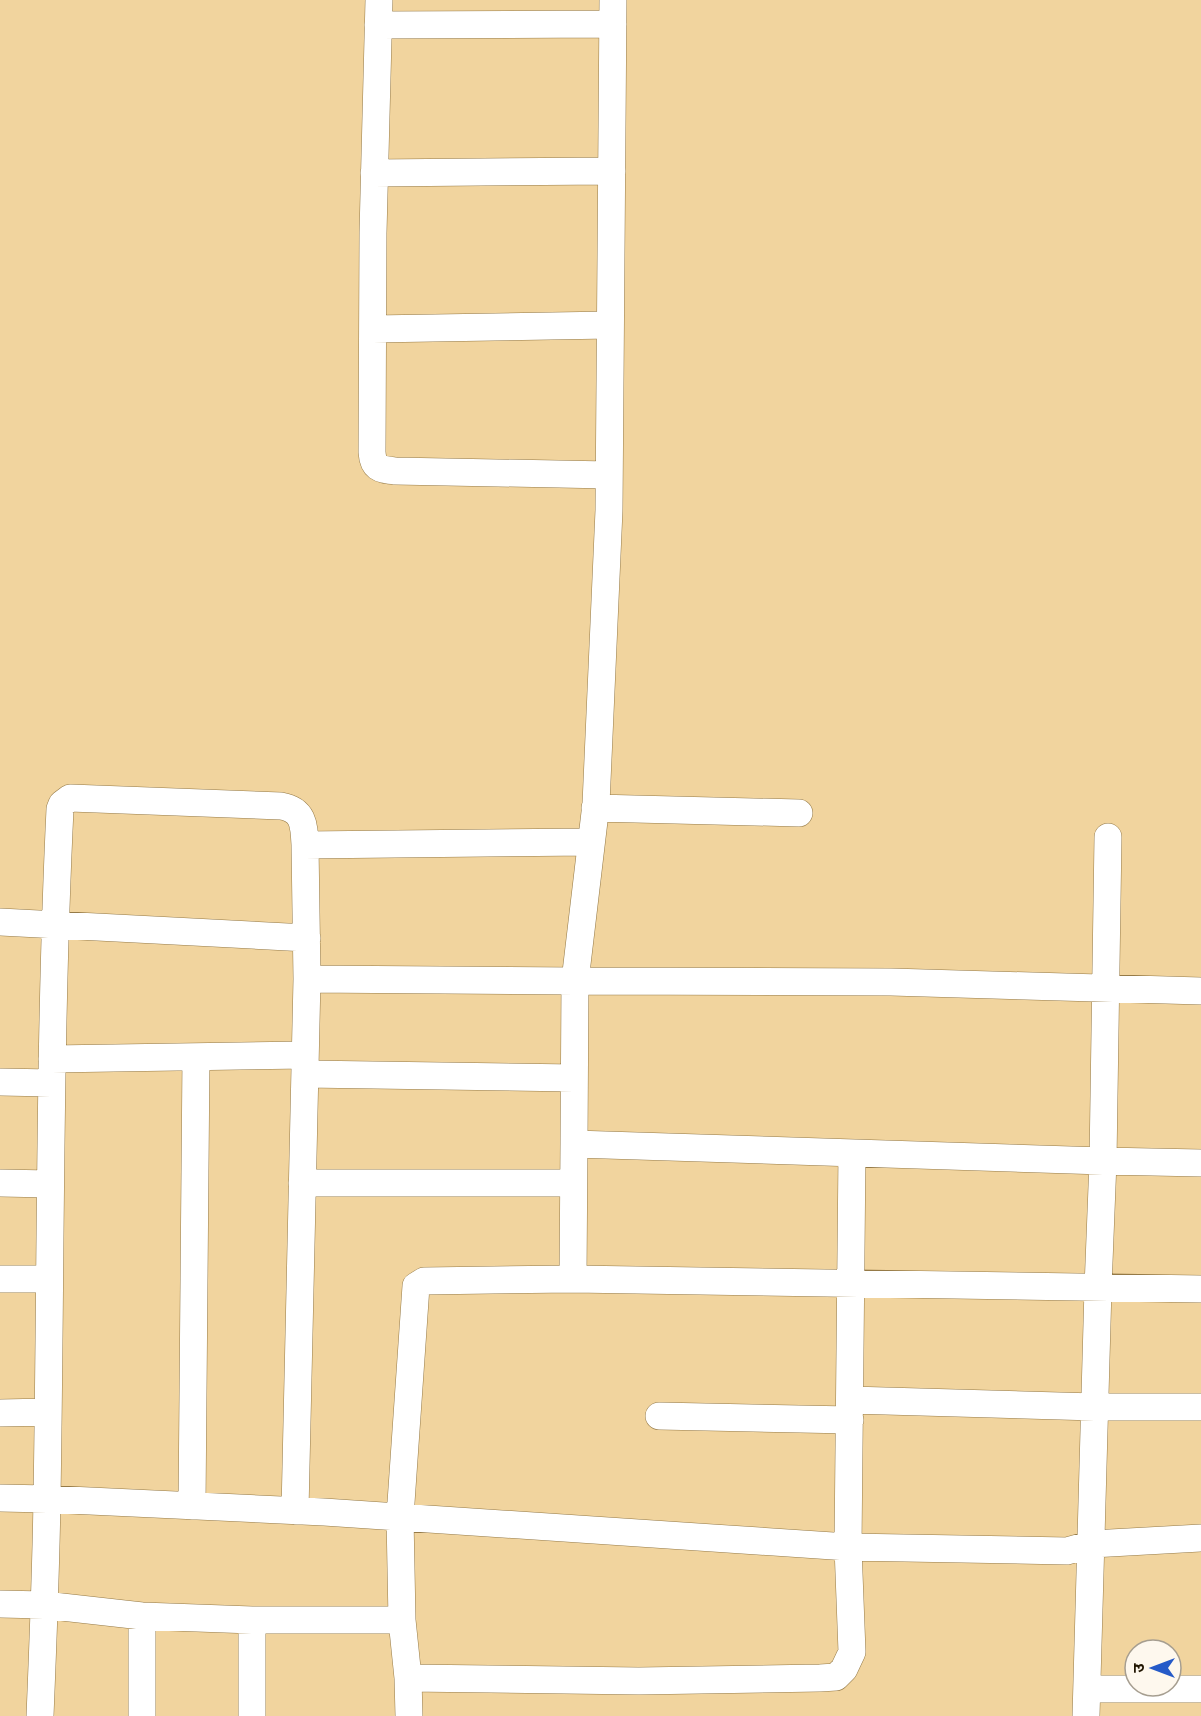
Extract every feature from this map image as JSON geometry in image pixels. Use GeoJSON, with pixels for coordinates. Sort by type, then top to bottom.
{"type":"FeatureCollection","features":[{"type":"Feature","properties":{"kind":"street"},"geometry":{"type":"LineString","coordinates":[[573,1279],[575,981],[595,808],[609,475],[613,12],[379,13],[372,328],[372,452],[374,464],[378,468],[395,471],[609,475]]}},
{"type":"Feature","properties":{"kind":"street"},"geometry":{"type":"LineString","coordinates":[[375,173],[612,171]]}},
{"type":"Feature","properties":{"kind":"street"},"geometry":{"type":"LineString","coordinates":[[372,328],[610,325]]}},
{"type":"Feature","properties":{"kind":"street"},"geometry":{"type":"LineString","coordinates":[[40,1716],[47,1499],[51,1071],[55,924],[60,809],[62,804],[70,798],[281,806],[291,807],[302,819],[305,845],[307,979],[295,1510]]}},
{"type":"Feature","properties":{"kind":"street"},"geometry":{"type":"LineString","coordinates":[[595,808],[799,813]]}},
{"type":"Feature","properties":{"kind":"street"},"geometry":{"type":"LineString","coordinates":[[1086,1716],[1103,1161],[1108,837]]}},
{"type":"Feature","properties":{"kind":"street"},"geometry":{"type":"LineString","coordinates":[[305,845],[591,842]]}},
{"type":"Feature","properties":{"kind":"street"},"geometry":{"type":"LineString","coordinates":[[0,922],[307,938]]}},
{"type":"Feature","properties":{"kind":"street"},"geometry":{"type":"LineString","coordinates":[[307,979],[891,982],[1201,991]]}},
{"type":"Feature","properties":{"kind":"street"},"geometry":{"type":"LineString","coordinates":[[0,1082],[51,1071],[196,1057],[305,1065],[574,1078]]}},
{"type":"Feature","properties":{"kind":"street"},"geometry":{"type":"LineString","coordinates":[[192,1506],[196,1057]]}},
{"type":"Feature","properties":{"kind":"street"},"geometry":{"type":"LineString","coordinates":[[574,1144],[1201,1163]]}},
{"type":"Feature","properties":{"kind":"street"},"geometry":{"type":"LineString","coordinates":[[408,1678],[639,1681],[836,1677],[844,1669],[852,1652],[848,1547],[852,1153]]}},
{"type":"Feature","properties":{"kind":"street"},"geometry":{"type":"LineString","coordinates":[[0,1184],[50,1184]]}},
{"type":"Feature","properties":{"kind":"street"},"geometry":{"type":"LineString","coordinates":[[302,1184],[573,1184]]}},
{"type":"Feature","properties":{"kind":"street"},"geometry":{"type":"LineString","coordinates":[[0,1279],[49,1279]]}},
{"type":"Feature","properties":{"kind":"street"},"geometry":{"type":"LineString","coordinates":[[409,1716],[402,1620],[400,1517],[416,1286],[424,1281],[573,1279],[1201,1289]]}},
{"type":"Feature","properties":{"kind":"street"},"geometry":{"type":"LineString","coordinates":[[659,1416],[850,1410],[1201,1407]]}},
{"type":"Feature","properties":{"kind":"street"},"geometry":{"type":"LineString","coordinates":[[0,1413],[48,1412]]}},
{"type":"Feature","properties":{"kind":"street"},"geometry":{"type":"LineString","coordinates":[[0,1498],[295,1510],[848,1547],[1067,1551],[1092,1544],[1201,1538]]}},
{"type":"Feature","properties":{"kind":"street"},"geometry":{"type":"LineString","coordinates":[[0,1604],[44,1605],[142,1616],[252,1620],[402,1620]]}},
{"type":"Feature","properties":{"kind":"street"},"geometry":{"type":"LineString","coordinates":[[142,1616],[142,1716]]}},
{"type":"Feature","properties":{"kind":"street"},"geometry":{"type":"LineString","coordinates":[[252,1620],[252,1716]]}},
{"type":"Feature","properties":{"kind":"street"},"geometry":{"type":"LineString","coordinates":[[1087,1689],[1201,1689]]}}]}
